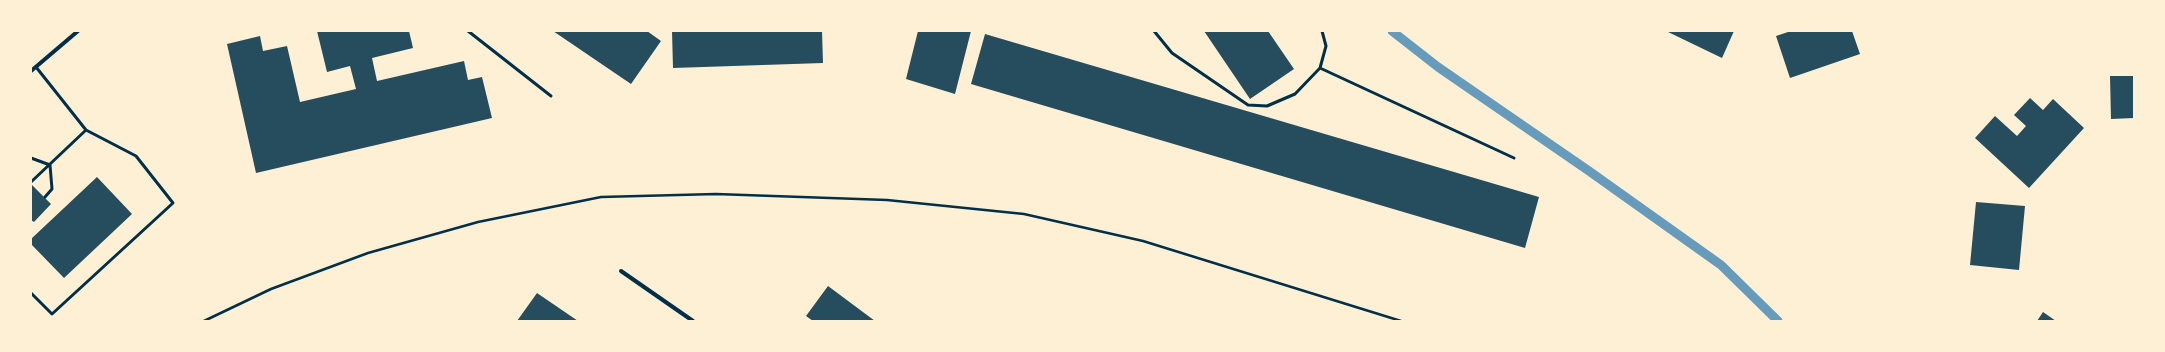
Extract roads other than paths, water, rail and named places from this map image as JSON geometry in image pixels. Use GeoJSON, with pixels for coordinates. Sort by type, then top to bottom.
{"type":"FeatureCollection","features":[{"type":"Feature","properties":{"kind":"street"},"geometry":{"type":"LineString","coordinates":[[31,71],[78,31]]}},
{"type":"Feature","properties":{"kind":"street"},"geometry":{"type":"LineString","coordinates":[[621,271],[693,321]]}},
{"type":"Feature","properties":{"kind":"lane"},"geometry":{"type":"LineString","coordinates":[[468,31],[551,96]]}},
{"type":"Feature","properties":{"kind":"lane"},"geometry":{"type":"LineString","coordinates":[[1154,31],[1172,53],[1248,105],[1267,106],[1294,94],[1320,68],[1326,46],[1322,31]]}},
{"type":"Feature","properties":{"kind":"lane"},"geometry":{"type":"LineString","coordinates":[[31,292],[52,314],[173,204],[136,156],[86,130],[36,67]]}},
{"type":"Feature","properties":{"kind":"lane"},"geometry":{"type":"LineString","coordinates":[[1320,68],[1514,158]]}},
{"type":"Feature","properties":{"kind":"lane"},"geometry":{"type":"LineString","coordinates":[[31,182],[86,130]]}},
{"type":"Feature","properties":{"kind":"lane"},"geometry":{"type":"LineString","coordinates":[[31,158],[50,164]]}},
{"type":"Feature","properties":{"kind":"lane"},"geometry":{"type":"LineString","coordinates":[[45,197],[52,189],[50,164]]}},
{"type":"Feature","properties":{"kind":"waterway"},"geometry":{"type":"LineString","coordinates":[[1392,31],[1438,67],[1589,171],[1721,265],[1778,321]]}}]}
